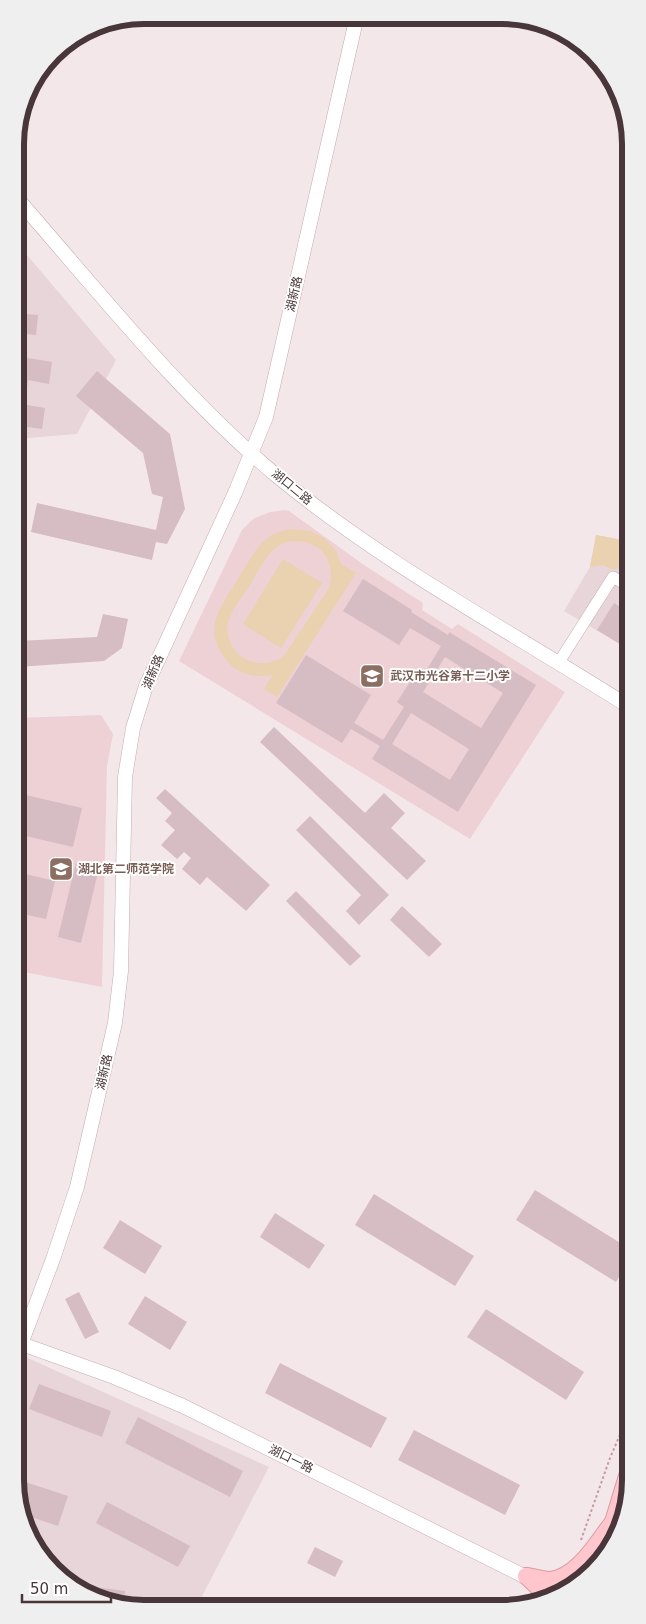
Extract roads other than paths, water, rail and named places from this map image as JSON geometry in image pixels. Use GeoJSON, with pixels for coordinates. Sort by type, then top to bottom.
{"type":"FeatureCollection","features":[{"type":"Feature","properties":{"kind":"main road"},"geometry":{"type":"LineString","coordinates":[[607,1538],[621,1496]]}},
{"type":"Feature","properties":{"kind":"main road"},"geometry":{"type":"LineString","coordinates":[[526,1576],[549,1580],[564,1575],[578,1567],[613,1522]]}},
{"type":"Feature","properties":{"kind":"main road"},"geometry":{"type":"LineString","coordinates":[[526,1576],[543,1593]]}},
{"type":"Feature","properties":{"kind":"street","name":"湖新路"},"geometry":{"type":"LineString","coordinates":[[24,1334],[53,1259],[77,1187],[115,1023],[122,970],[125,777],[133,728],[146,686],[236,494],[266,417],[356,24]]}},
{"type":"Feature","properties":{"kind":"street","name":"湖口二路"},"geometry":{"type":"LineString","coordinates":[[24,205],[180,383],[226,429],[277,475],[338,523],[384,555],[622,702]]}},
{"type":"Feature","properties":{"kind":"street"},"geometry":{"type":"LineString","coordinates":[[559,662],[613,577],[622,579]]}},
{"type":"Feature","properties":{"kind":"street","name":"湖口一路"},"geometry":{"type":"LineString","coordinates":[[24,1345],[114,1377],[183,1406],[551,1589]]}},
{"type":"Feature","properties":{"kind":"place","name":"武汉市光谷第十二小学"},"geometry":{"type":"Point","coordinates":[372,676]}},
{"type":"Feature","properties":{"kind":"place","name":"湖北第二师范学院"},"geometry":{"type":"Point","coordinates":[61,869]}}]}
